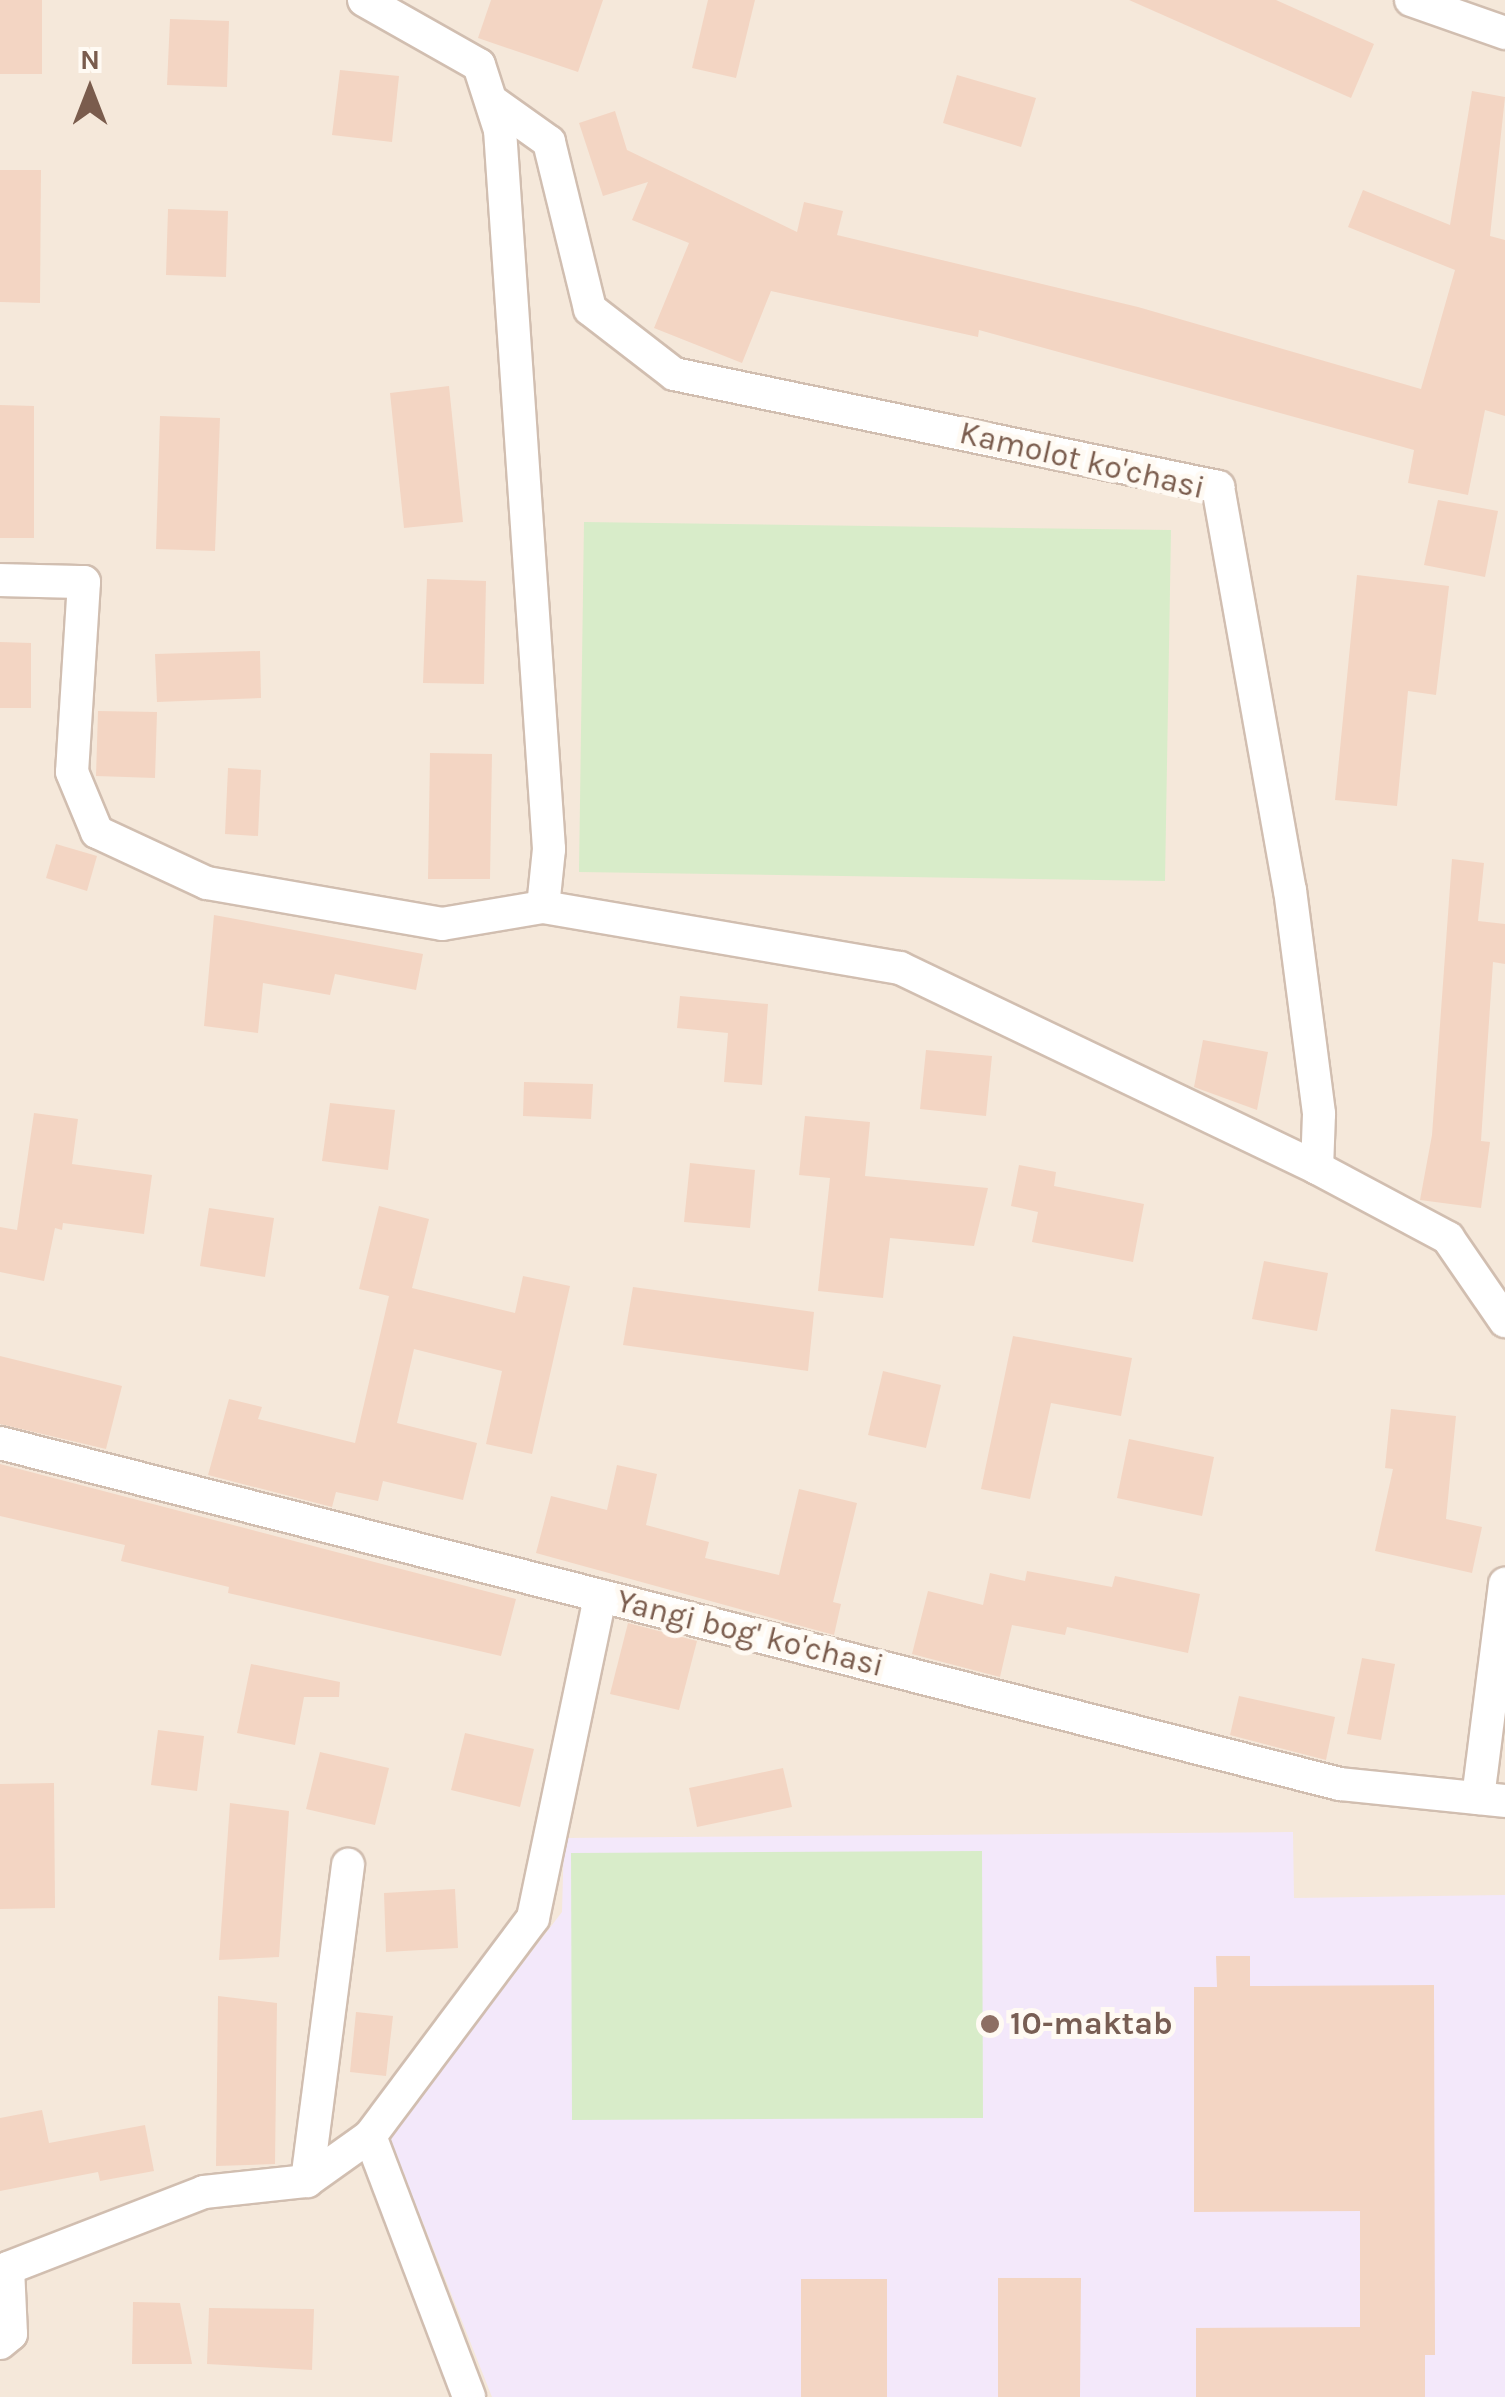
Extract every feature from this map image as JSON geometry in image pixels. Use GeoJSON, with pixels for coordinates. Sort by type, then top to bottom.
{"type":"FeatureCollection","features":[{"type":"Feature","properties":{"kind":"street"},"geometry":{"type":"LineString","coordinates":[[364,0],[480,66],[500,130],[549,848],[543,907]]}},
{"type":"Feature","properties":{"kind":"street"},"geometry":{"type":"LineString","coordinates":[[1411,0],[1505,33]]}},
{"type":"Feature","properties":{"kind":"street","name":"Kamolot ko'chasi"},"geometry":{"type":"LineString","coordinates":[[492,102],[549,142],[590,310],[674,374],[1218,487],[1290,890],[1319,1114],[1317,1168]]}},
{"type":"Feature","properties":{"kind":"street"},"geometry":{"type":"LineString","coordinates":[[0,580],[84,582],[72,772],[97,832],[207,883],[442,924],[543,907],[900,968],[1317,1168],[1448,1238],[1505,1321]]}},
{"type":"Feature","properties":{"kind":"street","name":"Yangi bog' ko'chasi"},"geometry":{"type":"LineString","coordinates":[[0,1442],[1340,1784],[1491,1799]]}},
{"type":"Feature","properties":{"kind":"street"},"geometry":{"type":"LineString","coordinates":[[1491,1799],[1505,1584]]}},
{"type":"Feature","properties":{"kind":"street"},"geometry":{"type":"LineString","coordinates":[[0,2343],[11,2334],[4,2260],[204,2192],[307,2181],[370,2136],[534,1918],[600,1596]]}},
{"type":"Feature","properties":{"kind":"street"},"geometry":{"type":"LineString","coordinates":[[307,2181],[348,1865]]}},
{"type":"Feature","properties":{"kind":"street"},"geometry":{"type":"LineString","coordinates":[[370,2136],[469,2397]]}},
{"type":"Feature","properties":{"kind":"shaded area"},"geometry":{"type":"Polygon","coordinates":[[[0,0],[1505,0],[1505,2397],[0,2397],[0,0]]]}},
{"type":"Feature","properties":{"kind":"shaded area","name":"10-maktab"},"geometry":{"type":"Polygon","coordinates":[[[1293,1832],[1294,1898],[1505,1895],[1505,2397],[492,2397],[389,2137],[562,1912],[564,1838],[1293,1832]]]}},
{"type":"Feature","properties":{"kind":"green space"},"geometry":{"type":"Polygon","coordinates":[[[584,522],[1171,530],[1165,881],[579,872],[584,522]]]}},
{"type":"Feature","properties":{"kind":"green space"},"geometry":{"type":"Polygon","coordinates":[[[982,1851],[983,2118],[572,2120],[571,1853],[982,1851]]]}},
{"type":"Feature","properties":{"kind":"building"},"geometry":{"type":"Polygon","coordinates":[[[0,0],[42,0],[42,74],[0,74],[0,0]]]}},
{"type":"Feature","properties":{"kind":"building"},"geometry":{"type":"Polygon","coordinates":[[[491,0],[603,0],[578,72],[478,38],[491,0]]]}},
{"type":"Feature","properties":{"kind":"building"},"geometry":{"type":"Polygon","coordinates":[[[708,0],[755,0],[736,78],[692,68],[708,0]]]}},
{"type":"Feature","properties":{"kind":"building"},"geometry":{"type":"Polygon","coordinates":[[[1129,0],[1276,0],[1374,44],[1351,98],[1129,0]]]}},
{"type":"Feature","properties":{"kind":"building"},"geometry":{"type":"Polygon","coordinates":[[[170,19],[229,21],[227,87],[167,85],[170,19]]]}},
{"type":"Feature","properties":{"kind":"building"},"geometry":{"type":"Polygon","coordinates":[[[340,70],[399,76],[392,142],[332,135],[340,70]]]}},
{"type":"Feature","properties":{"kind":"building"},"geometry":{"type":"Polygon","coordinates":[[[957,75],[1036,98],[1021,147],[943,123],[957,75]]]}},
{"type":"Feature","properties":{"kind":"building"},"geometry":{"type":"Polygon","coordinates":[[[1472,91],[1505,97],[1490,236],[1505,240],[1505,416],[1485,410],[1468,495],[1408,483],[1414,450],[979,330],[978,337],[771,291],[742,363],[654,328],[689,243],[632,220],[648,182],[603,196],[579,123],[615,111],[627,150],[797,232],[804,202],[843,211],[837,235],[1138,307],[1421,389],[1455,270],[1348,227],[1363,190],[1450,225],[1472,91]]]}},
{"type":"Feature","properties":{"kind":"building"},"geometry":{"type":"Polygon","coordinates":[[[0,170],[41,170],[40,303],[0,302],[0,170]]]}},
{"type":"Feature","properties":{"kind":"building"},"geometry":{"type":"Polygon","coordinates":[[[168,209],[228,211],[226,277],[166,275],[168,209]]]}},
{"type":"Feature","properties":{"kind":"building"},"geometry":{"type":"Polygon","coordinates":[[[449,386],[463,522],[404,528],[390,393],[449,386]]]}},
{"type":"Feature","properties":{"kind":"building"},"geometry":{"type":"Polygon","coordinates":[[[0,405],[34,406],[34,538],[0,538],[0,405]]]}},
{"type":"Feature","properties":{"kind":"building"},"geometry":{"type":"Polygon","coordinates":[[[160,416],[220,418],[215,551],[156,549],[160,416]]]}},
{"type":"Feature","properties":{"kind":"building"},"geometry":{"type":"Polygon","coordinates":[[[1438,500],[1498,511],[1485,577],[1424,565],[1438,500]]]}},
{"type":"Feature","properties":{"kind":"building"},"geometry":{"type":"Polygon","coordinates":[[[1357,575],[1449,586],[1436,695],[1408,691],[1397,806],[1335,800],[1357,575]]]}},
{"type":"Feature","properties":{"kind":"building"},"geometry":{"type":"Polygon","coordinates":[[[427,579],[486,581],[484,684],[423,683],[427,579]]]}},
{"type":"Feature","properties":{"kind":"building"},"geometry":{"type":"Polygon","coordinates":[[[0,642],[31,643],[31,708],[0,708],[0,642]]]}},
{"type":"Feature","properties":{"kind":"building"},"geometry":{"type":"Polygon","coordinates":[[[260,651],[261,698],[157,702],[155,654],[260,651]]]}},
{"type":"Feature","properties":{"kind":"building"},"geometry":{"type":"Polygon","coordinates":[[[98,711],[157,712],[155,778],[96,776],[98,711]]]}},
{"type":"Feature","properties":{"kind":"building"},"geometry":{"type":"Polygon","coordinates":[[[430,753],[492,754],[490,879],[428,879],[430,753]]]}},
{"type":"Feature","properties":{"kind":"building"},"geometry":{"type":"Polygon","coordinates":[[[228,768],[261,770],[258,836],[225,834],[228,768]]]}},
{"type":"Feature","properties":{"kind":"building"},"geometry":{"type":"Polygon","coordinates":[[[56,844],[97,856],[87,891],[46,878],[56,844]]]}},
{"type":"Feature","properties":{"kind":"building"},"geometry":{"type":"Polygon","coordinates":[[[1452,859],[1484,863],[1478,921],[1505,924],[1505,964],[1493,962],[1481,1141],[1490,1142],[1481,1208],[1420,1200],[1432,1135],[1452,859]]]}},
{"type":"Feature","properties":{"kind":"building"},"geometry":{"type":"Polygon","coordinates":[[[214,915],[423,954],[416,990],[335,974],[330,995],[263,983],[258,1033],[204,1026],[214,915]]]}},
{"type":"Feature","properties":{"kind":"building"},"geometry":{"type":"Polygon","coordinates":[[[680,996],[768,1004],[762,1085],[724,1082],[728,1033],[677,1028],[680,996]]]}},
{"type":"Feature","properties":{"kind":"building"},"geometry":{"type":"Polygon","coordinates":[[[1203,1040],[1268,1052],[1257,1110],[1194,1087],[1203,1040]]]}},
{"type":"Feature","properties":{"kind":"building"},"geometry":{"type":"Polygon","coordinates":[[[926,1050],[992,1056],[986,1116],[920,1109],[926,1050]]]}},
{"type":"Feature","properties":{"kind":"building"},"geometry":{"type":"Polygon","coordinates":[[[524,1082],[593,1084],[591,1119],[523,1116],[524,1082]]]}},
{"type":"Feature","properties":{"kind":"building"},"geometry":{"type":"Polygon","coordinates":[[[330,1103],[395,1110],[388,1170],[322,1161],[330,1103]]]}},
{"type":"Feature","properties":{"kind":"building"},"geometry":{"type":"Polygon","coordinates":[[[34,1113],[78,1119],[72,1164],[152,1175],[144,1234],[63,1223],[62,1230],[55,1228],[44,1281],[0,1272],[0,1227],[17,1230],[34,1113]]]}},
{"type":"Feature","properties":{"kind":"building"},"geometry":{"type":"Polygon","coordinates":[[[805,1116],[870,1122],[865,1176],[988,1188],[974,1246],[890,1238],[883,1298],[818,1291],[830,1178],[799,1175],[805,1116]]]}},
{"type":"Feature","properties":{"kind":"building"},"geometry":{"type":"Polygon","coordinates":[[[690,1163],[755,1170],[750,1228],[684,1222],[690,1163]]]}},
{"type":"Feature","properties":{"kind":"building"},"geometry":{"type":"Polygon","coordinates":[[[1019,1165],[1056,1172],[1054,1186],[1144,1204],[1133,1262],[1032,1242],[1038,1212],[1011,1206],[1019,1165]]]}},
{"type":"Feature","properties":{"kind":"building"},"geometry":{"type":"Polygon","coordinates":[[[379,1206],[429,1219],[412,1288],[515,1313],[523,1276],[570,1286],[532,1454],[486,1444],[502,1371],[414,1349],[397,1423],[477,1443],[463,1500],[383,1481],[378,1501],[336,1492],[332,1507],[208,1475],[229,1399],[262,1407],[258,1419],[355,1443],[389,1296],[359,1289],[379,1206]]]}},
{"type":"Feature","properties":{"kind":"building"},"geometry":{"type":"Polygon","coordinates":[[[209,1208],[274,1218],[265,1277],[200,1266],[209,1208]]]}},
{"type":"Feature","properties":{"kind":"building"},"geometry":{"type":"Polygon","coordinates":[[[1264,1261],[1328,1273],[1317,1331],[1252,1319],[1264,1261]]]}},
{"type":"Feature","properties":{"kind":"building"},"geometry":{"type":"Polygon","coordinates":[[[633,1287],[814,1312],[808,1371],[623,1345],[633,1287]]]}},
{"type":"Feature","properties":{"kind":"building"},"geometry":{"type":"Polygon","coordinates":[[[1013,1336],[1132,1358],[1121,1416],[1051,1403],[1030,1499],[981,1489],[1013,1336]]]}},
{"type":"Feature","properties":{"kind":"building"},"geometry":{"type":"Polygon","coordinates":[[[0,1356],[122,1386],[106,1449],[0,1424],[0,1356]]]}},
{"type":"Feature","properties":{"kind":"building"},"geometry":{"type":"Polygon","coordinates":[[[883,1371],[941,1385],[926,1448],[868,1435],[883,1371]]]}},
{"type":"Feature","properties":{"kind":"building"},"geometry":{"type":"Polygon","coordinates":[[[1391,1409],[1456,1416],[1446,1519],[1482,1527],[1472,1573],[1375,1551],[1393,1469],[1385,1468],[1391,1409]]]}},
{"type":"Feature","properties":{"kind":"building"},"geometry":{"type":"Polygon","coordinates":[[[1129,1439],[1214,1457],[1202,1516],[1117,1498],[1129,1439]]]}},
{"type":"Feature","properties":{"kind":"building"},"geometry":{"type":"Polygon","coordinates":[[[0,1464],[516,1599],[501,1656],[228,1593],[229,1587],[121,1561],[125,1545],[0,1516],[0,1464]]]}},
{"type":"Feature","properties":{"kind":"building"},"geometry":{"type":"Polygon","coordinates":[[[617,1465],[657,1474],[646,1525],[709,1542],[705,1558],[779,1575],[799,1489],[857,1503],[833,1602],[841,1604],[834,1635],[536,1553],[551,1496],[607,1510],[617,1465]]]}},
{"type":"Feature","properties":{"kind":"building"},"geometry":{"type":"Polygon","coordinates":[[[1027,1571],[1112,1587],[1115,1576],[1200,1594],[1188,1653],[1067,1627],[1065,1635],[1012,1625],[1000,1677],[912,1654],[928,1591],[983,1605],[990,1573],[1025,1581],[1027,1571]]]}},
{"type":"Feature","properties":{"kind":"building"},"geometry":{"type":"Polygon","coordinates":[[[628,1623],[697,1641],[679,1710],[610,1694],[628,1623]]]}},
{"type":"Feature","properties":{"kind":"building"},"geometry":{"type":"Polygon","coordinates":[[[1362,1658],[1395,1664],[1381,1740],[1347,1734],[1362,1658]]]}},
{"type":"Feature","properties":{"kind":"building"},"geometry":{"type":"Polygon","coordinates":[[[251,1664],[340,1682],[339,1697],[304,1697],[295,1745],[237,1733],[251,1664]]]}},
{"type":"Feature","properties":{"kind":"building"},"geometry":{"type":"Polygon","coordinates":[[[1239,1696],[1335,1717],[1326,1760],[1230,1735],[1239,1696]]]}},
{"type":"Feature","properties":{"kind":"building"},"geometry":{"type":"Polygon","coordinates":[[[158,1730],[204,1736],[197,1791],[151,1785],[158,1730]]]}},
{"type":"Feature","properties":{"kind":"building"},"geometry":{"type":"Polygon","coordinates":[[[465,1733],[534,1749],[520,1807],[451,1790],[465,1733]]]}},
{"type":"Feature","properties":{"kind":"building"},"geometry":{"type":"Polygon","coordinates":[[[320,1752],[389,1768],[375,1825],[306,1809],[320,1752]]]}},
{"type":"Feature","properties":{"kind":"building"},"geometry":{"type":"Polygon","coordinates":[[[783,1768],[792,1807],[697,1827],[689,1788],[783,1768]]]}},
{"type":"Feature","properties":{"kind":"building"},"geometry":{"type":"Polygon","coordinates":[[[54,1783],[55,1908],[0,1909],[0,1784],[54,1783]]]}},
{"type":"Feature","properties":{"kind":"building"},"geometry":{"type":"Polygon","coordinates":[[[230,1803],[289,1811],[279,1957],[219,1960],[230,1803]]]}},
{"type":"Feature","properties":{"kind":"building"},"geometry":{"type":"Polygon","coordinates":[[[455,1889],[458,1948],[386,1952],[384,1893],[455,1889]]]}},
{"type":"Feature","properties":{"kind":"building"},"geometry":{"type":"Polygon","coordinates":[[[1216,1956],[1250,1956],[1250,1986],[1434,1985],[1435,2355],[1425,2355],[1425,2397],[1196,2397],[1196,2328],[1360,2327],[1360,2211],[1194,2212],[1194,1987],[1217,1987],[1216,1956]]]}},
{"type":"Feature","properties":{"kind":"building"},"geometry":{"type":"Polygon","coordinates":[[[218,1996],[277,2003],[275,2164],[216,2166],[218,1996]]]}},
{"type":"Feature","properties":{"kind":"building"},"geometry":{"type":"Polygon","coordinates":[[[356,2012],[393,2016],[386,2076],[350,2072],[356,2012]]]}},
{"type":"Feature","properties":{"kind":"building"},"geometry":{"type":"Polygon","coordinates":[[[42,2110],[49,2143],[145,2125],[154,2171],[100,2181],[98,2172],[0,2191],[0,2118],[42,2110]]]}},
{"type":"Feature","properties":{"kind":"building"},"geometry":{"type":"Polygon","coordinates":[[[998,2278],[1081,2278],[1080,2397],[998,2397],[998,2278]]]}},
{"type":"Feature","properties":{"kind":"building"},"geometry":{"type":"Polygon","coordinates":[[[801,2279],[887,2279],[887,2397],[801,2397],[801,2279]]]}},
{"type":"Feature","properties":{"kind":"building"},"geometry":{"type":"Polygon","coordinates":[[[133,2302],[180,2303],[192,2364],[132,2364],[133,2302]]]}},
{"type":"Feature","properties":{"kind":"building"},"geometry":{"type":"Polygon","coordinates":[[[209,2308],[314,2309],[312,2370],[207,2364],[209,2308]]]}},
{"type":"Feature","properties":{"kind":"place","name":"10-maktab"},"geometry":{"type":"Point","coordinates":[990,2024]}}]}
